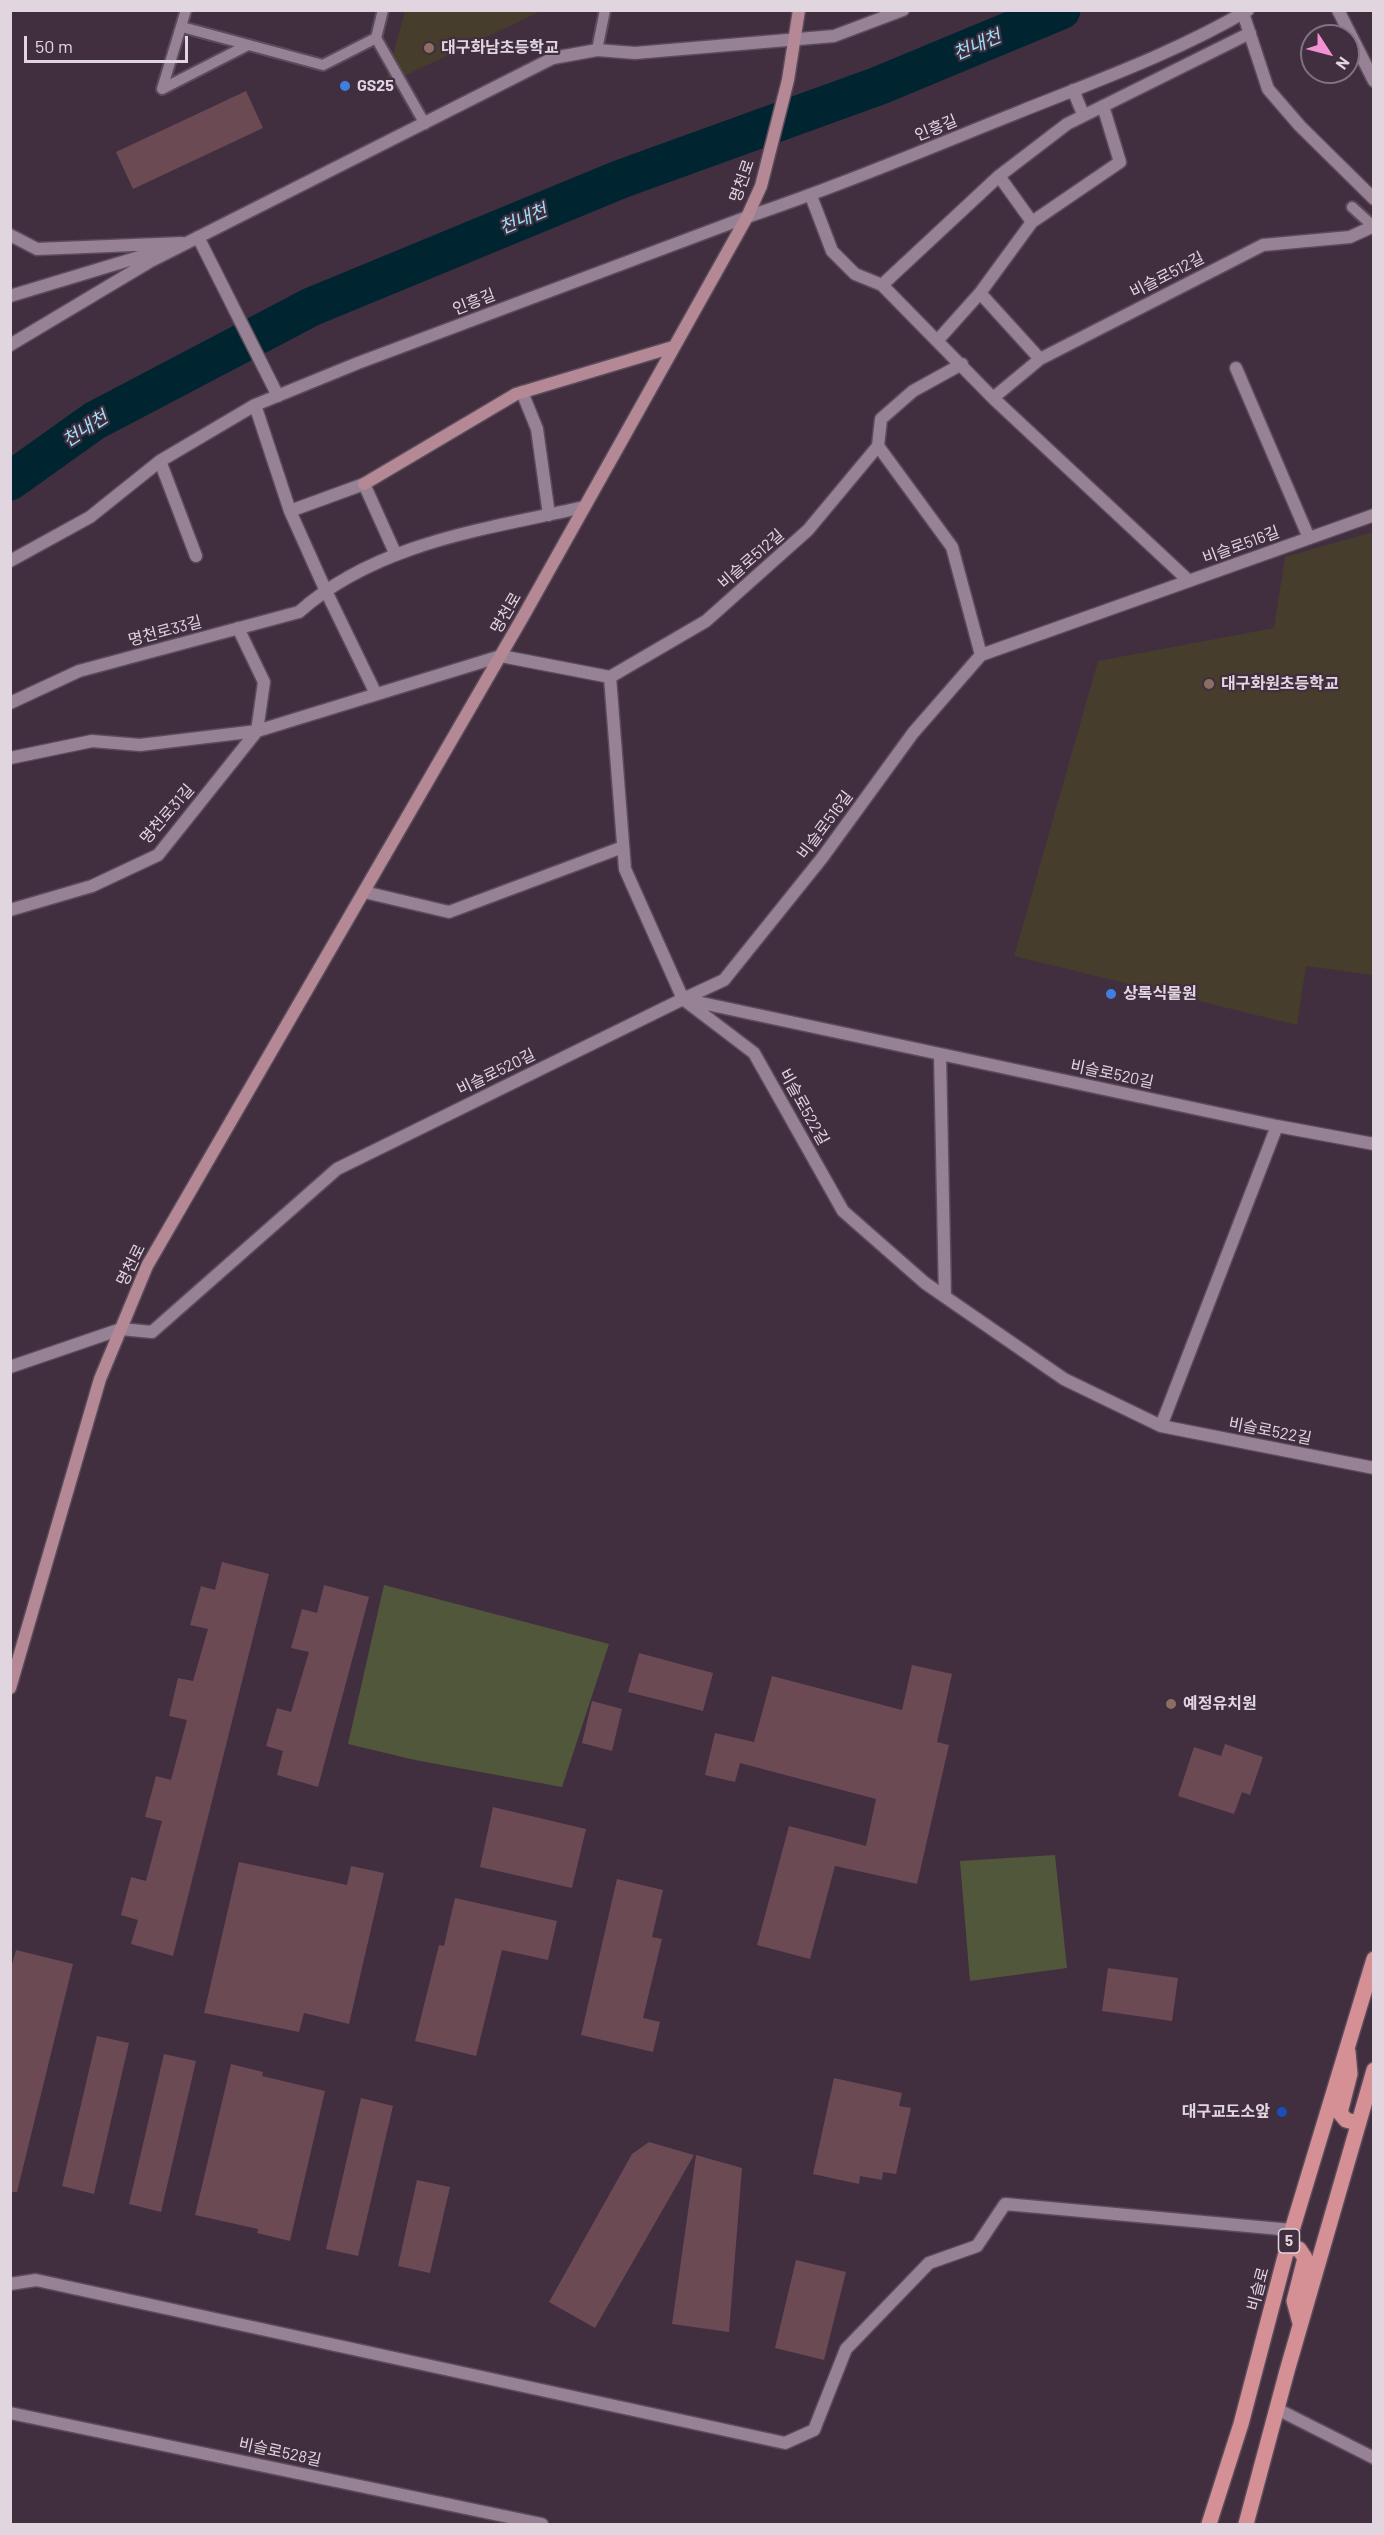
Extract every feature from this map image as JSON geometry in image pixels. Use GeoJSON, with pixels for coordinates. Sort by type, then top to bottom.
{"type":"FeatureCollection","features":[{"type":"Feature","properties":{"kind":"main road","name":"비슬로"},"geometry":{"type":"LineString","coordinates":[[1209,2524],[1241,2424],[1292,2230],[1374,1959]]}},
{"type":"Feature","properties":{"kind":"main road"},"geometry":{"type":"LineString","coordinates":[[1347,2046],[1350,2074],[1340,2113],[1346,2120],[1357,2123]]}},
{"type":"Feature","properties":{"kind":"main road","name":"5"},"geometry":{"type":"LineString","coordinates":[[1246,2524],[1300,2323],[1374,2070]]}},
{"type":"Feature","properties":{"kind":"main road"},"geometry":{"type":"LineString","coordinates":[[1287,2248],[1299,2249],[1305,2258],[1294,2301],[1300,2323]]}},
{"type":"Feature","properties":{"kind":"street","name":"명천로"},"geometry":{"type":"LineString","coordinates":[[10,1688],[100,1379],[147,1266],[501,656],[747,217],[761,186],[788,80],[799,10]]}},
{"type":"Feature","properties":{"kind":"street"},"geometry":{"type":"LineString","coordinates":[[10,345],[192,240],[553,58],[597,50],[635,53],[834,36],[903,10]]}},
{"type":"Feature","properties":{"kind":"street"},"geometry":{"type":"LineString","coordinates":[[1338,10],[1374,81]]}},
{"type":"Feature","properties":{"kind":"street","name":"인흥길"},"geometry":{"type":"LineString","coordinates":[[10,561],[90,517],[160,461],[255,405],[747,217],[811,196],[1073,90],[1219,28],[1246,12],[1250,33],[1268,89],[1300,126],[1374,199]]}},
{"type":"Feature","properties":{"kind":"street"},"geometry":{"type":"LineString","coordinates":[[882,285],[999,176],[1083,114],[1250,33]]}},
{"type":"Feature","properties":{"kind":"street"},"geometry":{"type":"LineString","coordinates":[[1073,90],[1083,114]]}},
{"type":"Feature","properties":{"kind":"street"},"geometry":{"type":"LineString","coordinates":[[937,341],[980,293],[1032,222],[1120,162],[1103,106]]}},
{"type":"Feature","properties":{"kind":"street"},"geometry":{"type":"LineString","coordinates":[[999,176],[1032,222]]}},
{"type":"Feature","properties":{"kind":"street"},"geometry":{"type":"LineString","coordinates":[[811,196],[832,251],[855,274],[882,285],[993,398],[1189,581]]}},
{"type":"Feature","properties":{"kind":"street","name":"비슬로512길"},"geometry":{"type":"LineString","coordinates":[[993,398],[1040,359],[1263,245],[1350,237],[1373,226]]}},
{"type":"Feature","properties":{"kind":"street"},"geometry":{"type":"LineString","coordinates":[[10,235],[37,249],[192,240]]}},
{"type":"Feature","properties":{"kind":"street"},"geometry":{"type":"LineString","coordinates":[[10,296],[192,240]]}},
{"type":"Feature","properties":{"kind":"street"},"geometry":{"type":"LineString","coordinates":[[192,240],[278,396]]}},
{"type":"Feature","properties":{"kind":"street"},"geometry":{"type":"LineString","coordinates":[[980,293],[1040,359]]}},
{"type":"Feature","properties":{"kind":"street"},"geometry":{"type":"LineString","coordinates":[[290,511],[363,484],[522,392],[673,347]]}},
{"type":"Feature","properties":{"kind":"street","name":"비슬로512길"},"geometry":{"type":"LineString","coordinates":[[610,677],[706,621],[808,530],[878,446],[881,419],[914,391],[962,364]]}},
{"type":"Feature","properties":{"kind":"street"},"geometry":{"type":"LineString","coordinates":[[1236,368],[1309,538]]}},
{"type":"Feature","properties":{"kind":"street"},"geometry":{"type":"LineString","coordinates":[[522,392],[537,429],[549,515]]}},
{"type":"Feature","properties":{"kind":"street"},"geometry":{"type":"LineString","coordinates":[[255,405],[290,511],[376,694]]}},
{"type":"Feature","properties":{"kind":"street"},"geometry":{"type":"LineString","coordinates":[[878,446],[952,547],[981,655]]}},
{"type":"Feature","properties":{"kind":"street"},"geometry":{"type":"LineString","coordinates":[[160,461],[196,556]]}},
{"type":"Feature","properties":{"kind":"street"},"geometry":{"type":"LineString","coordinates":[[363,484],[396,555]]}},
{"type":"Feature","properties":{"kind":"street","name":"명천로33길"},"geometry":{"type":"LineString","coordinates":[[10,703],[79,671],[299,612],[325,589],[416,545],[584,507]]}},
{"type":"Feature","properties":{"kind":"street","name":"비슬로516길"},"geometry":{"type":"LineString","coordinates":[[683,999],[724,980],[822,858],[913,733],[981,655],[1374,515]]}},
{"type":"Feature","properties":{"kind":"street"},"geometry":{"type":"LineString","coordinates":[[238,628],[264,682],[257,731]]}},
{"type":"Feature","properties":{"kind":"street"},"geometry":{"type":"LineString","coordinates":[[10,758],[92,741],[140,745],[257,731],[501,656],[610,677]]}},
{"type":"Feature","properties":{"kind":"street","name":"비슬로522길"},"geometry":{"type":"LineString","coordinates":[[610,677],[625,869],[683,999],[754,1053],[843,1211],[925,1283],[1064,1379],[1161,1426],[1374,1468]]}},
{"type":"Feature","properties":{"kind":"street","name":"명천로31길"},"geometry":{"type":"LineString","coordinates":[[10,910],[93,886],[158,855],[257,731]]}},
{"type":"Feature","properties":{"kind":"street"},"geometry":{"type":"LineString","coordinates":[[364,892],[449,912],[623,847]]}},
{"type":"Feature","properties":{"kind":"street","name":"비슬로520길"},"geometry":{"type":"LineString","coordinates":[[121,1329],[152,1332],[337,1169],[683,999],[1276,1126],[1374,1144]]}},
{"type":"Feature","properties":{"kind":"street"},"geometry":{"type":"LineString","coordinates":[[940,1054],[945,1297]]}},
{"type":"Feature","properties":{"kind":"street"},"geometry":{"type":"LineString","coordinates":[[1161,1426],[1276,1126]]}},
{"type":"Feature","properties":{"kind":"street"},"geometry":{"type":"LineString","coordinates":[[10,1367],[121,1329]]}},
{"type":"Feature","properties":{"kind":"street"},"geometry":{"type":"LineString","coordinates":[[10,2284],[36,2280],[785,2443],[814,2430],[846,2349],[929,2263],[977,2246],[1005,2204],[1292,2230]]}},
{"type":"Feature","properties":{"kind":"street"},"geometry":{"type":"LineString","coordinates":[[1277,2409],[1374,2458]]}},
{"type":"Feature","properties":{"kind":"street","name":"비슬로528길"},"geometry":{"type":"LineString","coordinates":[[10,2413],[542,2524]]}},
{"type":"Feature","properties":{"kind":"lane"},"geometry":{"type":"LineString","coordinates":[[186,10],[162,90],[248,45]]}},
{"type":"Feature","properties":{"kind":"lane"},"geometry":{"type":"LineString","coordinates":[[383,10],[376,38],[425,124]]}},
{"type":"Feature","properties":{"kind":"lane"},"geometry":{"type":"LineString","coordinates":[[597,50],[605,10]]}},
{"type":"Feature","properties":{"kind":"lane"},"geometry":{"type":"LineString","coordinates":[[182,27],[324,65],[376,38]]}},
{"type":"Feature","properties":{"kind":"lane"},"geometry":{"type":"LineString","coordinates":[[1352,207],[1373,226]]}},
{"type":"Feature","properties":{"kind":"shaded area","name":"대구화남초등학교"},"geometry":{"type":"Polygon","coordinates":[[[405,11],[541,11],[385,85],[405,11]]]}},
{"type":"Feature","properties":{"kind":"shaded area"},"geometry":{"type":"Polygon","coordinates":[[[1373,532],[1373,975],[1306,966],[1297,1025],[1014,956],[1098,661],[1274,628],[1285,557],[1373,532]]]}},
{"type":"Feature","properties":{"kind":"green space"},"geometry":{"type":"Polygon","coordinates":[[[384,1585],[609,1644],[562,1787],[415,1760],[348,1744],[384,1585]]]}},
{"type":"Feature","properties":{"kind":"green space"},"geometry":{"type":"Polygon","coordinates":[[[1055,1855],[1067,1968],[970,1981],[960,1861],[1055,1855]]]}},
{"type":"Feature","properties":{"kind":"building"},"geometry":{"type":"Polygon","coordinates":[[[246,91],[263,128],[133,189],[116,152],[246,91]]]}},
{"type":"Feature","properties":{"kind":"building"},"geometry":{"type":"Polygon","coordinates":[[[222,1562],[269,1574],[173,1956],[131,1944],[138,1920],[121,1915],[131,1877],[146,1881],[162,1821],[145,1817],[156,1776],[171,1780],[187,1720],[169,1716],[178,1678],[193,1681],[208,1629],[190,1625],[201,1586],[215,1590],[222,1562]]]}},
{"type":"Feature","properties":{"kind":"building"},"geometry":{"type":"Polygon","coordinates":[[[324,1585],[369,1597],[318,1787],[277,1775],[283,1751],[266,1746],[277,1708],[291,1712],[309,1652],[291,1648],[302,1609],[317,1613],[324,1585]]]}},
{"type":"Feature","properties":{"kind":"building"},"geometry":{"type":"Polygon","coordinates":[[[639,1653],[713,1673],[703,1711],[628,1692],[639,1653]]]}},
{"type":"Feature","properties":{"kind":"building"},"geometry":{"type":"Polygon","coordinates":[[[912,1665],[952,1674],[937,1742],[949,1745],[917,1884],[835,1866],[810,1959],[757,1945],[789,1826],[866,1846],[876,1799],[740,1763],[735,1782],[705,1775],[715,1733],[754,1742],[772,1676],[902,1710],[912,1665]]]}},
{"type":"Feature","properties":{"kind":"building"},"geometry":{"type":"Polygon","coordinates":[[[592,1701],[622,1709],[612,1751],[582,1743],[592,1701]]]}},
{"type":"Feature","properties":{"kind":"building"},"geometry":{"type":"Polygon","coordinates":[[[1225,1744],[1263,1757],[1250,1795],[1242,1792],[1234,1814],[1178,1796],[1194,1747],[1221,1756],[1225,1744]]]}},
{"type":"Feature","properties":{"kind":"building"},"geometry":{"type":"Polygon","coordinates":[[[493,1807],[586,1829],[572,1888],[480,1867],[493,1807]]]}},
{"type":"Feature","properties":{"kind":"building"},"geometry":{"type":"Polygon","coordinates":[[[239,1862],[347,1885],[351,1866],[384,1873],[349,2024],[304,2013],[299,2032],[204,2013],[239,1862]]]}},
{"type":"Feature","properties":{"kind":"building"},"geometry":{"type":"Polygon","coordinates":[[[617,1879],[663,1890],[652,1937],[662,1939],[643,2018],[660,2022],[653,2052],[581,2035],[617,1879]]]}},
{"type":"Feature","properties":{"kind":"building"},"geometry":{"type":"Polygon","coordinates":[[[455,1898],[557,1921],[548,1960],[502,1950],[476,2056],[415,2041],[439,1945],[444,1946],[455,1898]]]}},
{"type":"Feature","properties":{"kind":"building"},"geometry":{"type":"Polygon","coordinates":[[[16,1950],[73,1964],[17,2192],[10,2192],[10,1972],[16,1950]]]}},
{"type":"Feature","properties":{"kind":"building"},"geometry":{"type":"Polygon","coordinates":[[[1108,1968],[1178,1978],[1172,2021],[1102,2011],[1108,1968]]]}},
{"type":"Feature","properties":{"kind":"building"},"geometry":{"type":"Polygon","coordinates":[[[97,2036],[129,2043],[94,2194],[62,2186],[97,2036]]]}},
{"type":"Feature","properties":{"kind":"building"},"geometry":{"type":"Polygon","coordinates":[[[164,2054],[196,2061],[161,2212],[129,2204],[164,2054]]]}},
{"type":"Feature","properties":{"kind":"building"},"geometry":{"type":"Polygon","coordinates":[[[231,2064],[263,2072],[262,2076],[325,2091],[290,2241],[257,2233],[258,2229],[195,2215],[231,2064]]]}},
{"type":"Feature","properties":{"kind":"building"},"geometry":{"type":"Polygon","coordinates":[[[834,2078],[902,2093],[899,2106],[911,2108],[896,2174],[883,2172],[882,2180],[860,2176],[859,2184],[813,2174],[834,2078]]]}},
{"type":"Feature","properties":{"kind":"building"},"geometry":{"type":"Polygon","coordinates":[[[361,2098],[393,2106],[358,2256],[326,2249],[361,2098]]]}},
{"type":"Feature","properties":{"kind":"building"},"geometry":{"type":"Polygon","coordinates":[[[649,2142],[694,2155],[595,2328],[549,2302],[632,2154],[649,2142]]]}},
{"type":"Feature","properties":{"kind":"building"},"geometry":{"type":"Polygon","coordinates":[[[696,2155],[742,2168],[729,2332],[672,2324],[696,2155]]]}},
{"type":"Feature","properties":{"kind":"building"},"geometry":{"type":"Polygon","coordinates":[[[417,2180],[450,2187],[430,2273],[398,2266],[417,2180]]]}},
{"type":"Feature","properties":{"kind":"building"},"geometry":{"type":"Polygon","coordinates":[[[796,2260],[846,2272],[824,2360],[775,2348],[796,2260]]]}},
{"type":"Feature","properties":{"kind":"waterway","name":"천내천"},"geometry":{"type":"LineString","coordinates":[[10,481],[94,421],[311,307],[621,179],[878,86],[1061,10]]}},
{"type":"Feature","properties":{"kind":"place","name":"대구화남초등학교"},"geometry":{"type":"Point","coordinates":[429,48]}},
{"type":"Feature","properties":{"kind":"place","name":"GS25"},"geometry":{"type":"Point","coordinates":[345,86]}},
{"type":"Feature","properties":{"kind":"place","name":"대구화원초등학교"},"geometry":{"type":"Point","coordinates":[1209,684]}},
{"type":"Feature","properties":{"kind":"place","name":"상록식물원"},"geometry":{"type":"Point","coordinates":[1111,994]}},
{"type":"Feature","properties":{"kind":"place","name":"예정유치원"},"geometry":{"type":"Point","coordinates":[1171,1704]}},
{"type":"Feature","properties":{"kind":"place","name":"대구교도소앞"},"geometry":{"type":"Point","coordinates":[1282,2112]}}]}
